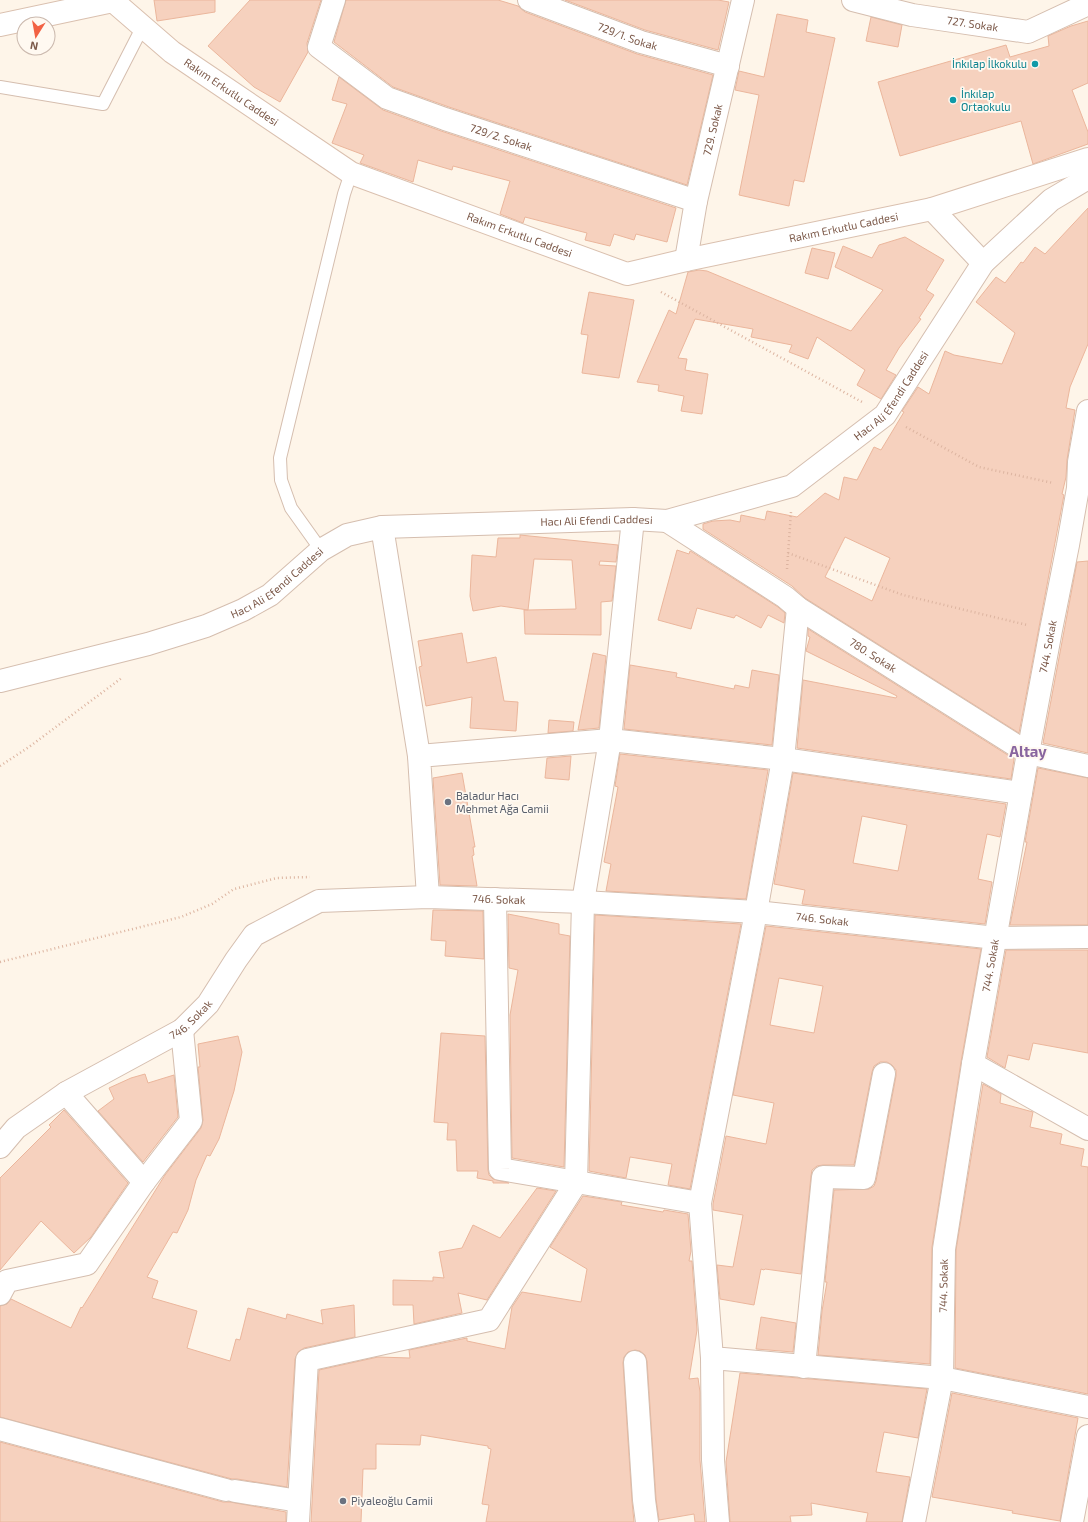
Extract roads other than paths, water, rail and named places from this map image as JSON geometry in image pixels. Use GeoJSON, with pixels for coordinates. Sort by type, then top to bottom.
{"type":"FeatureCollection","features":[{"type":"Feature","properties":{"kind":"street","name":"Rakım Erkutlu Caddesi"},"geometry":{"type":"LineString","coordinates":[[0,25],[113,0],[172,52],[351,173],[627,274],[686,260],[932,209],[1088,159]]}},
{"type":"Feature","properties":{"kind":"street","name":"729/2. Sokak"},"geometry":{"type":"LineString","coordinates":[[334,0],[319,47],[387,98],[452,121],[696,201]]}},
{"type":"Feature","properties":{"kind":"street","name":"729/1. Sokak"},"geometry":{"type":"LineString","coordinates":[[529,0],[641,42],[728,66]]}},
{"type":"Feature","properties":{"kind":"street","name":"729. Sokak"},"geometry":{"type":"LineString","coordinates":[[686,260],[696,201],[743,0]]}},
{"type":"Feature","properties":{"kind":"street","name":"727. Sokak"},"geometry":{"type":"LineString","coordinates":[[853,0],[914,7],[1028,32],[1088,4]]}},
{"type":"Feature","properties":{"kind":"street","name":"Hacı Ali Efendi Caddesi"},"geometry":{"type":"LineString","coordinates":[[0,681],[148,644],[206,626],[243,610],[270,595],[321,550],[347,535],[382,527],[633,519],[667,521],[792,486],[885,415],[983,263],[1050,200],[1088,178]]}},
{"type":"Feature","properties":{"kind":"street"},"geometry":{"type":"LineString","coordinates":[[932,209],[983,263]]}},
{"type":"Feature","properties":{"kind":"street","name":"744. Sokak"},"geometry":{"type":"LineString","coordinates":[[914,1522],[942,1378],[944,1249],[973,1064],[1050,630],[1068,545],[1078,488],[1079,462],[1088,411]]}},
{"type":"Feature","properties":{"kind":"street"},"geometry":{"type":"LineString","coordinates":[[298,1522],[307,1360],[489,1320],[576,1183],[582,902],[610,740],[633,519]]}},
{"type":"Feature","properties":{"kind":"street","name":"780. Sokak"},"geometry":{"type":"LineString","coordinates":[[667,521],[791,603],[1028,753],[1088,766]]}},
{"type":"Feature","properties":{"kind":"street"},"geometry":{"type":"LineString","coordinates":[[382,527],[419,756],[428,898]]}},
{"type":"Feature","properties":{"kind":"street"},"geometry":{"type":"LineString","coordinates":[[718,1522],[713,1460],[712,1358],[700,1203],[756,912],[783,759],[791,603]]}},
{"type":"Feature","properties":{"kind":"street"},"geometry":{"type":"LineString","coordinates":[[419,756],[610,740],[783,759],[1021,793]]}},
{"type":"Feature","properties":{"kind":"street","name":"746. Sokak"},"geometry":{"type":"LineString","coordinates":[[0,1147],[16,1128],[66,1093],[182,1030],[208,1004],[254,935],[319,901],[428,898],[582,902],[756,912],[996,938],[1088,937]]}},
{"type":"Feature","properties":{"kind":"street"},"geometry":{"type":"LineString","coordinates":[[495,899],[500,1169],[700,1203]]}},
{"type":"Feature","properties":{"kind":"street"},"geometry":{"type":"LineString","coordinates":[[0,1294],[7,1281],[87,1264],[144,1182],[191,1121],[182,1030]]}},
{"type":"Feature","properties":{"kind":"street"},"geometry":{"type":"LineString","coordinates":[[973,1064],[1088,1129]]}},
{"type":"Feature","properties":{"kind":"street"},"geometry":{"type":"LineString","coordinates":[[804,1367],[823,1176],[864,1178],[884,1074]]}},
{"type":"Feature","properties":{"kind":"street"},"geometry":{"type":"LineString","coordinates":[[66,1093],[144,1182]]}},
{"type":"Feature","properties":{"kind":"street"},"geometry":{"type":"LineString","coordinates":[[712,1358],[942,1378],[1088,1407]]}},
{"type":"Feature","properties":{"kind":"street"},"geometry":{"type":"LineString","coordinates":[[635,1362],[644,1500],[647,1522]]}},
{"type":"Feature","properties":{"kind":"street"},"geometry":{"type":"LineString","coordinates":[[0,1429],[231,1490],[299,1501]]}},
{"type":"Feature","properties":{"kind":"street"},"geometry":{"type":"LineString","coordinates":[[1072,1522],[1088,1436]]}},
{"type":"Feature","properties":{"kind":"lane"},"geometry":{"type":"LineString","coordinates":[[0,87],[103,104],[143,26]]}},
{"type":"Feature","properties":{"kind":"lane"},"geometry":{"type":"LineString","coordinates":[[321,550],[291,508],[281,480],[280,458],[344,194],[351,173]]}},
{"type":"Feature","properties":{"kind":"place","name":"İnkılap İlkokulu"},"geometry":{"type":"Point","coordinates":[1035,64]}},
{"type":"Feature","properties":{"kind":"place","name":"İnkılap Ortaokulu"},"geometry":{"type":"Point","coordinates":[953,100]}},
{"type":"Feature","properties":{"kind":"place","name":"Baladur Hacı Mehmet Ağa Camii"},"geometry":{"type":"Point","coordinates":[448,802]}},
{"type":"Feature","properties":{"kind":"place","name":"Piyaleoğlu Camii"},"geometry":{"type":"Point","coordinates":[343,1501]}},
{"type":"Feature","properties":{"kind":"district","name":"Altay"},"geometry":{"type":"Point","coordinates":[1028,752]}}]}
